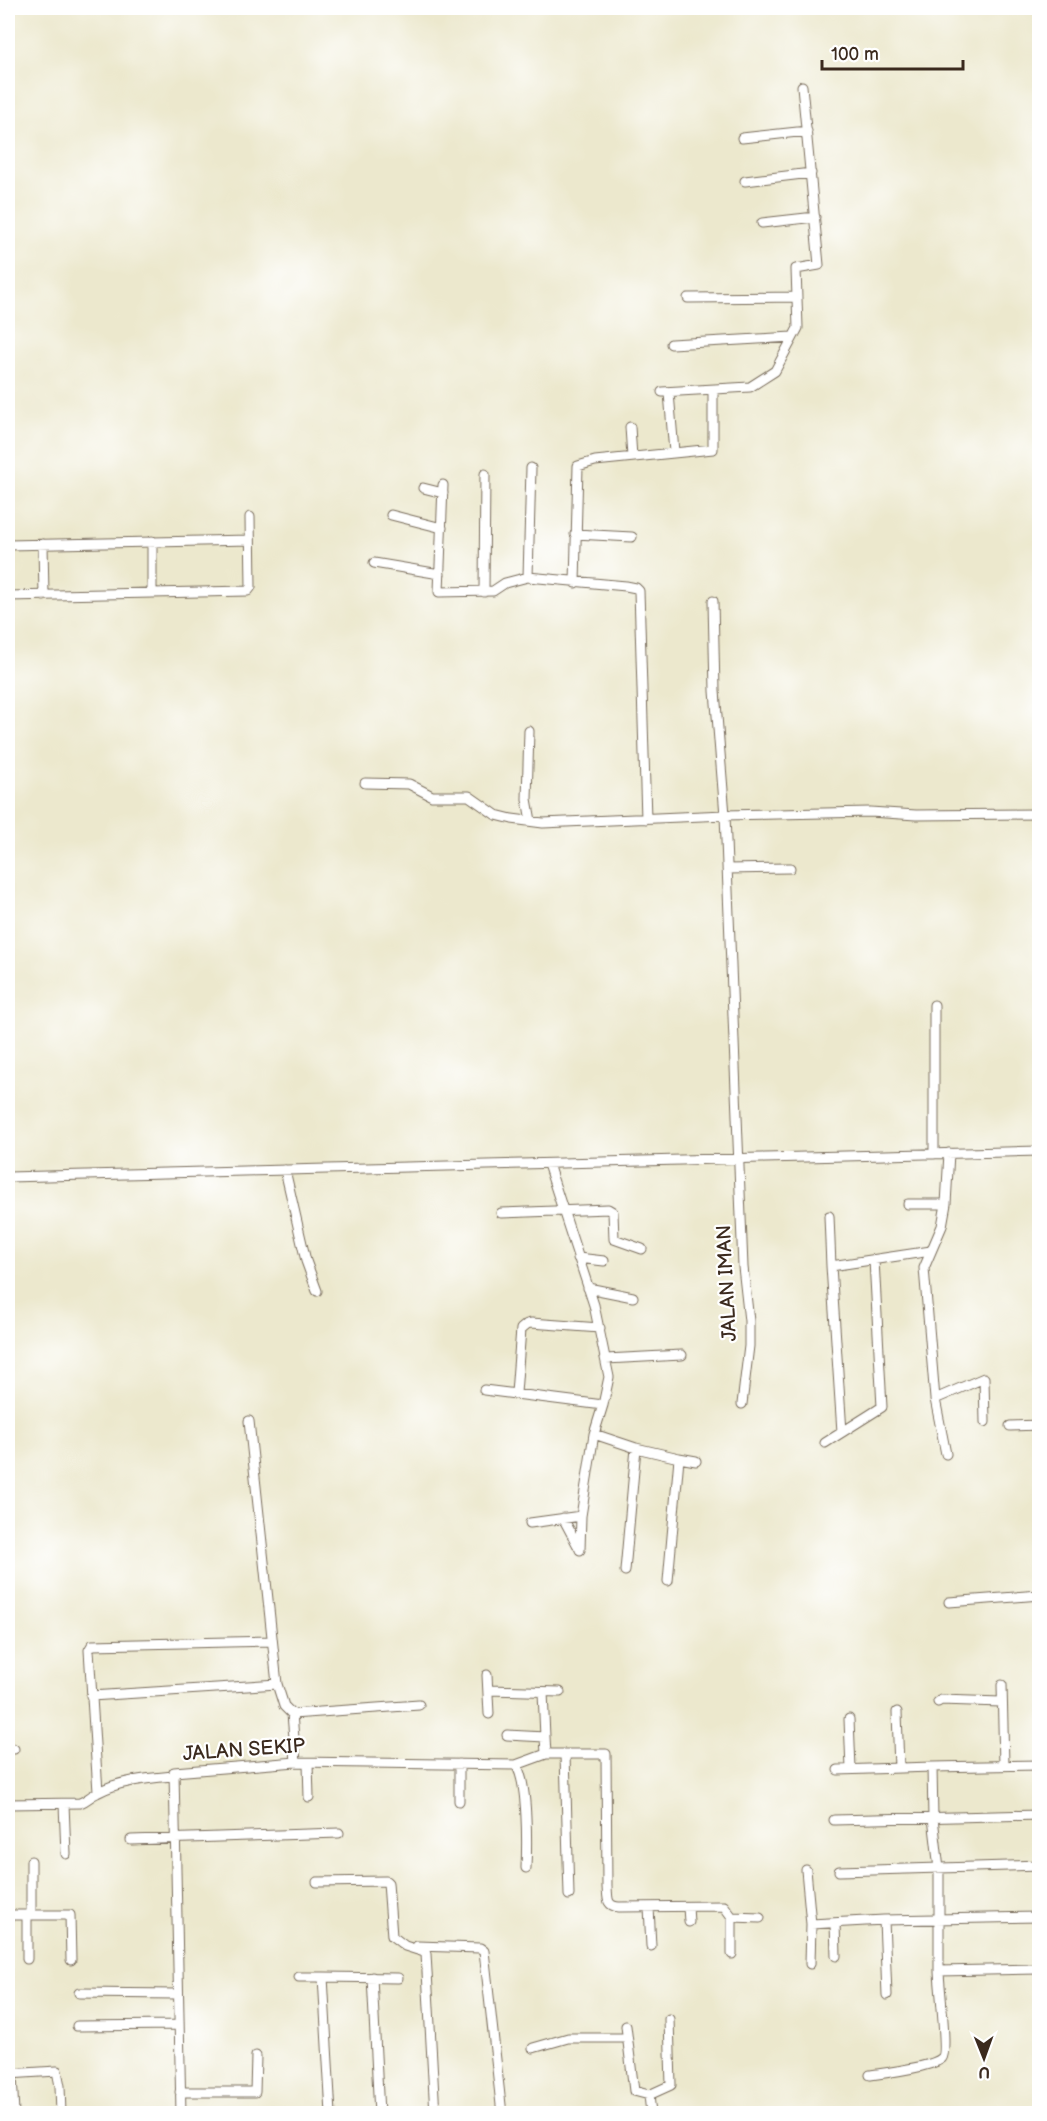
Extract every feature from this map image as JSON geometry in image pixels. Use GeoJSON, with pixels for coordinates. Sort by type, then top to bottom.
{"type":"FeatureCollection","features":[{"type":"Feature","properties":{"kind":"street"},"geometry":{"type":"LineString","coordinates":[[674,452],[666,392],[750,387],[775,371],[798,328],[795,269],[819,265],[802,86]]}},
{"type":"Feature","properties":{"kind":"street"},"geometry":{"type":"LineString","coordinates":[[742,138],[807,131]]}},
{"type":"Feature","properties":{"kind":"street"},"geometry":{"type":"LineString","coordinates":[[745,181],[811,173]]}},
{"type":"Feature","properties":{"kind":"street"},"geometry":{"type":"LineString","coordinates":[[762,223],[815,217]]}},
{"type":"Feature","properties":{"kind":"street"},"geometry":{"type":"LineString","coordinates":[[688,298],[797,297]]}},
{"type":"Feature","properties":{"kind":"street"},"geometry":{"type":"LineString","coordinates":[[671,344],[792,337]]}},
{"type":"Feature","properties":{"kind":"street"},"geometry":{"type":"LineString","coordinates":[[575,582],[578,466],[583,463],[713,449],[713,390]]}},
{"type":"Feature","properties":{"kind":"street"},"geometry":{"type":"LineString","coordinates":[[630,427],[632,457]]}},
{"type":"Feature","properties":{"kind":"street"},"geometry":{"type":"LineString","coordinates":[[528,577],[531,468]]}},
{"type":"Feature","properties":{"kind":"street"},"geometry":{"type":"LineString","coordinates":[[484,592],[485,474]]}},
{"type":"Feature","properties":{"kind":"street"},"geometry":{"type":"LineString","coordinates":[[423,488],[443,489],[439,592],[493,591],[505,583],[528,577],[626,586],[639,591],[646,819]]}},
{"type":"Feature","properties":{"kind":"street"},"geometry":{"type":"LineString","coordinates":[[391,515],[442,528]]}},
{"type":"Feature","properties":{"kind":"street"},"geometry":{"type":"LineString","coordinates":[[8,596],[248,591],[251,587],[250,517]]}},
{"type":"Feature","properties":{"kind":"street"},"geometry":{"type":"LineString","coordinates":[[575,534],[632,537]]}},
{"type":"Feature","properties":{"kind":"street"},"geometry":{"type":"LineString","coordinates":[[8,545],[250,540]]}},
{"type":"Feature","properties":{"kind":"street"},"geometry":{"type":"LineString","coordinates":[[152,541],[152,593]]}},
{"type":"Feature","properties":{"kind":"street"},"geometry":{"type":"LineString","coordinates":[[44,544],[44,596]]}},
{"type":"Feature","properties":{"kind":"street"},"geometry":{"type":"LineString","coordinates":[[374,563],[440,574]]}},
{"type":"Feature","properties":{"kind":"street","name":"JALAN IMAN"},"geometry":{"type":"LineString","coordinates":[[713,601],[714,691],[725,815],[743,1267],[749,1321],[749,1346],[742,1404]]}},
{"type":"Feature","properties":{"kind":"street"},"geometry":{"type":"LineString","coordinates":[[529,731],[527,799],[531,821]]}},
{"type":"Feature","properties":{"kind":"street"},"geometry":{"type":"LineString","coordinates":[[365,783],[409,784],[432,796],[469,796],[496,814],[531,821],[870,812],[916,815],[1040,814]]}},
{"type":"Feature","properties":{"kind":"street"},"geometry":{"type":"LineString","coordinates":[[728,869],[790,867]]}},
{"type":"Feature","properties":{"kind":"street"},"geometry":{"type":"LineString","coordinates":[[934,1005],[934,1154]]}},
{"type":"Feature","properties":{"kind":"street"},"geometry":{"type":"LineString","coordinates":[[8,1177],[1040,1151]]}},
{"type":"Feature","properties":{"kind":"street"},"geometry":{"type":"LineString","coordinates":[[946,1454],[935,1399],[924,1268],[942,1226],[946,1204],[949,1154]]}},
{"type":"Feature","properties":{"kind":"street"},"geometry":{"type":"LineString","coordinates":[[548,1164],[561,1211],[600,1328],[609,1377],[594,1434],[581,1516],[580,1550],[563,1518]]}},
{"type":"Feature","properties":{"kind":"street"},"geometry":{"type":"LineString","coordinates":[[285,1170],[306,1261],[317,1291]]}},
{"type":"Feature","properties":{"kind":"street"},"geometry":{"type":"LineString","coordinates":[[908,1204],[946,1204]]}},
{"type":"Feature","properties":{"kind":"street"},"geometry":{"type":"LineString","coordinates":[[501,1213],[611,1210],[614,1239],[642,1248]]}},
{"type":"Feature","properties":{"kind":"street"},"geometry":{"type":"LineString","coordinates":[[829,1216],[842,1432]]}},
{"type":"Feature","properties":{"kind":"street"},"geometry":{"type":"LineString","coordinates":[[831,1266],[931,1251]]}},
{"type":"Feature","properties":{"kind":"street"},"geometry":{"type":"LineString","coordinates":[[578,1258],[604,1261]]}},
{"type":"Feature","properties":{"kind":"street"},"geometry":{"type":"LineString","coordinates":[[825,1443],[882,1407],[874,1260]]}},
{"type":"Feature","properties":{"kind":"street"},"geometry":{"type":"LineString","coordinates":[[588,1288],[633,1297]]}},
{"type":"Feature","properties":{"kind":"street"},"geometry":{"type":"LineString","coordinates":[[516,1393],[521,1329],[524,1326],[531,1323],[600,1328]]}},
{"type":"Feature","properties":{"kind":"street"},"geometry":{"type":"LineString","coordinates":[[606,1359],[682,1355]]}},
{"type":"Feature","properties":{"kind":"street"},"geometry":{"type":"LineString","coordinates":[[935,1399],[984,1378],[985,1422]]}},
{"type":"Feature","properties":{"kind":"street"},"geometry":{"type":"LineString","coordinates":[[484,1390],[603,1405]]}},
{"type":"Feature","properties":{"kind":"street"},"geometry":{"type":"LineString","coordinates":[[249,1420],[271,1641],[277,1684],[284,1706],[292,1714],[296,1762]]}},
{"type":"Feature","properties":{"kind":"street"},"geometry":{"type":"LineString","coordinates":[[1010,1426],[1040,1425]]}},
{"type":"Feature","properties":{"kind":"street"},"geometry":{"type":"LineString","coordinates":[[594,1434],[636,1448],[696,1461]]}},
{"type":"Feature","properties":{"kind":"street"},"geometry":{"type":"LineString","coordinates":[[625,1571],[636,1448]]}},
{"type":"Feature","properties":{"kind":"street"},"geometry":{"type":"LineString","coordinates":[[668,1581],[680,1458]]}},
{"type":"Feature","properties":{"kind":"street"},"geometry":{"type":"LineString","coordinates":[[530,1523],[581,1516]]}},
{"type":"Feature","properties":{"kind":"street"},"geometry":{"type":"LineString","coordinates":[[949,1602],[1040,1595]]}},
{"type":"Feature","properties":{"kind":"street"},"geometry":{"type":"LineString","coordinates":[[98,1792],[89,1650],[92,1645],[271,1641]]}},
{"type":"Feature","properties":{"kind":"street"},"geometry":{"type":"LineString","coordinates":[[487,1675],[489,1714]]}},
{"type":"Feature","properties":{"kind":"street"},"geometry":{"type":"LineString","coordinates":[[91,1696],[277,1684]]}},
{"type":"Feature","properties":{"kind":"street"},"geometry":{"type":"LineString","coordinates":[[1002,1684],[1004,1765]]}},
{"type":"Feature","properties":{"kind":"street"},"geometry":{"type":"LineString","coordinates":[[488,1690],[560,1692]]}},
{"type":"Feature","properties":{"kind":"street"},"geometry":{"type":"LineString","coordinates":[[543,1692],[546,1754]]}},
{"type":"Feature","properties":{"kind":"street"},"geometry":{"type":"LineString","coordinates":[[938,1702],[942,1700],[1001,1702]]}},
{"type":"Feature","properties":{"kind":"street"},"geometry":{"type":"LineString","coordinates":[[292,1714],[419,1705]]}},
{"type":"Feature","properties":{"kind":"street"},"geometry":{"type":"LineString","coordinates":[[897,1712],[899,1768]]}},
{"type":"Feature","properties":{"kind":"street"},"geometry":{"type":"LineString","coordinates":[[849,1719],[851,1769]]}},
{"type":"Feature","properties":{"kind":"street"},"geometry":{"type":"LineString","coordinates":[[507,1735],[545,1737]]}},
{"type":"Feature","properties":{"kind":"street"},"geometry":{"type":"LineString","coordinates":[[526,1868],[528,1831],[522,1785],[516,1765],[546,1754],[606,1754],[608,1902],[619,1907],[724,1906],[732,1917],[732,1954]]}},
{"type":"Feature","properties":{"kind":"street"},"geometry":{"type":"LineString","coordinates":[[565,1754],[569,1895]]}},
{"type":"Feature","properties":{"kind":"street","name":"JALAN SEKIP"},"geometry":{"type":"LineString","coordinates":[[181,2114],[173,1776],[177,1771],[296,1762],[516,1765]]}},
{"type":"Feature","properties":{"kind":"street"},"geometry":{"type":"LineString","coordinates":[[308,1763],[309,1797]]}},
{"type":"Feature","properties":{"kind":"street"},"geometry":{"type":"LineString","coordinates":[[459,1764],[459,1801]]}},
{"type":"Feature","properties":{"kind":"street"},"geometry":{"type":"LineString","coordinates":[[838,1770],[1040,1765]]}},
{"type":"Feature","properties":{"kind":"street"},"geometry":{"type":"LineString","coordinates":[[870,2075],[921,2066],[940,2060],[944,2055],[945,2034],[939,1971],[939,1869],[933,1818],[932,1767]]}},
{"type":"Feature","properties":{"kind":"street"},"geometry":{"type":"LineString","coordinates":[[8,1804],[64,1804],[86,1801],[98,1792],[142,1778],[173,1776]]}},
{"type":"Feature","properties":{"kind":"street"},"geometry":{"type":"LineString","coordinates":[[64,1804],[66,1854]]}},
{"type":"Feature","properties":{"kind":"street"},"geometry":{"type":"LineString","coordinates":[[834,1820],[1040,1815]]}},
{"type":"Feature","properties":{"kind":"street"},"geometry":{"type":"LineString","coordinates":[[131,1840],[339,1833]]}},
{"type":"Feature","properties":{"kind":"street"},"geometry":{"type":"LineString","coordinates":[[27,1959],[31,1861]]}},
{"type":"Feature","properties":{"kind":"street"},"geometry":{"type":"LineString","coordinates":[[839,1871],[1040,1865]]}},
{"type":"Feature","properties":{"kind":"street"},"geometry":{"type":"LineString","coordinates":[[806,1870],[811,1924],[810,1964]]}},
{"type":"Feature","properties":{"kind":"street"},"geometry":{"type":"LineString","coordinates":[[317,1882],[386,1881],[388,1883],[390,1931],[394,1939],[405,1946],[424,1952],[427,1958],[435,2114]]}},
{"type":"Feature","properties":{"kind":"street"},"geometry":{"type":"LineString","coordinates":[[649,1907],[651,1946]]}},
{"type":"Feature","properties":{"kind":"street"},"geometry":{"type":"LineString","coordinates":[[688,1907],[689,1922]]}},
{"type":"Feature","properties":{"kind":"street"},"geometry":{"type":"LineString","coordinates":[[8,1915],[70,1915],[71,1960]]}},
{"type":"Feature","properties":{"kind":"street"},"geometry":{"type":"LineString","coordinates":[[732,1917],[760,1918]]}},
{"type":"Feature","properties":{"kind":"street"},"geometry":{"type":"LineString","coordinates":[[811,1924],[1040,1917]]}},
{"type":"Feature","properties":{"kind":"street"},"geometry":{"type":"LineString","coordinates":[[884,1920],[886,1995]]}},
{"type":"Feature","properties":{"kind":"street"},"geometry":{"type":"LineString","coordinates":[[835,1923],[836,1956]]}},
{"type":"Feature","properties":{"kind":"street"},"geometry":{"type":"LineString","coordinates":[[405,1946],[480,1948],[484,1951],[502,2114]]}},
{"type":"Feature","properties":{"kind":"street"},"geometry":{"type":"LineString","coordinates":[[939,1971],[1040,1969]]}},
{"type":"Feature","properties":{"kind":"street"},"geometry":{"type":"LineString","coordinates":[[299,1977],[398,1978]]}},
{"type":"Feature","properties":{"kind":"street"},"geometry":{"type":"LineString","coordinates":[[323,1977],[331,2114]]}},
{"type":"Feature","properties":{"kind":"street"},"geometry":{"type":"LineString","coordinates":[[372,1977],[379,2114]]}},
{"type":"Feature","properties":{"kind":"street"},"geometry":{"type":"LineString","coordinates":[[79,1993],[177,1994]]}},
{"type":"Feature","properties":{"kind":"street"},"geometry":{"type":"LineString","coordinates":[[626,2026],[634,2091],[649,2095],[671,2085],[669,2019]]}},
{"type":"Feature","properties":{"kind":"street"},"geometry":{"type":"LineString","coordinates":[[77,2026],[178,2025]]}},
{"type":"Feature","properties":{"kind":"street"},"geometry":{"type":"LineString","coordinates":[[533,2048],[568,2038],[627,2038]]}},
{"type":"Feature","properties":{"kind":"street"},"geometry":{"type":"LineString","coordinates":[[180,2092],[255,2092],[256,2056]]}},
{"type":"Feature","properties":{"kind":"street"},"geometry":{"type":"LineString","coordinates":[[14,2114],[10,2074],[57,2072],[61,2114]]}},
{"type":"Feature","properties":{"kind":"street"},"geometry":{"type":"LineString","coordinates":[[649,2095],[651,2114]]}}]}
